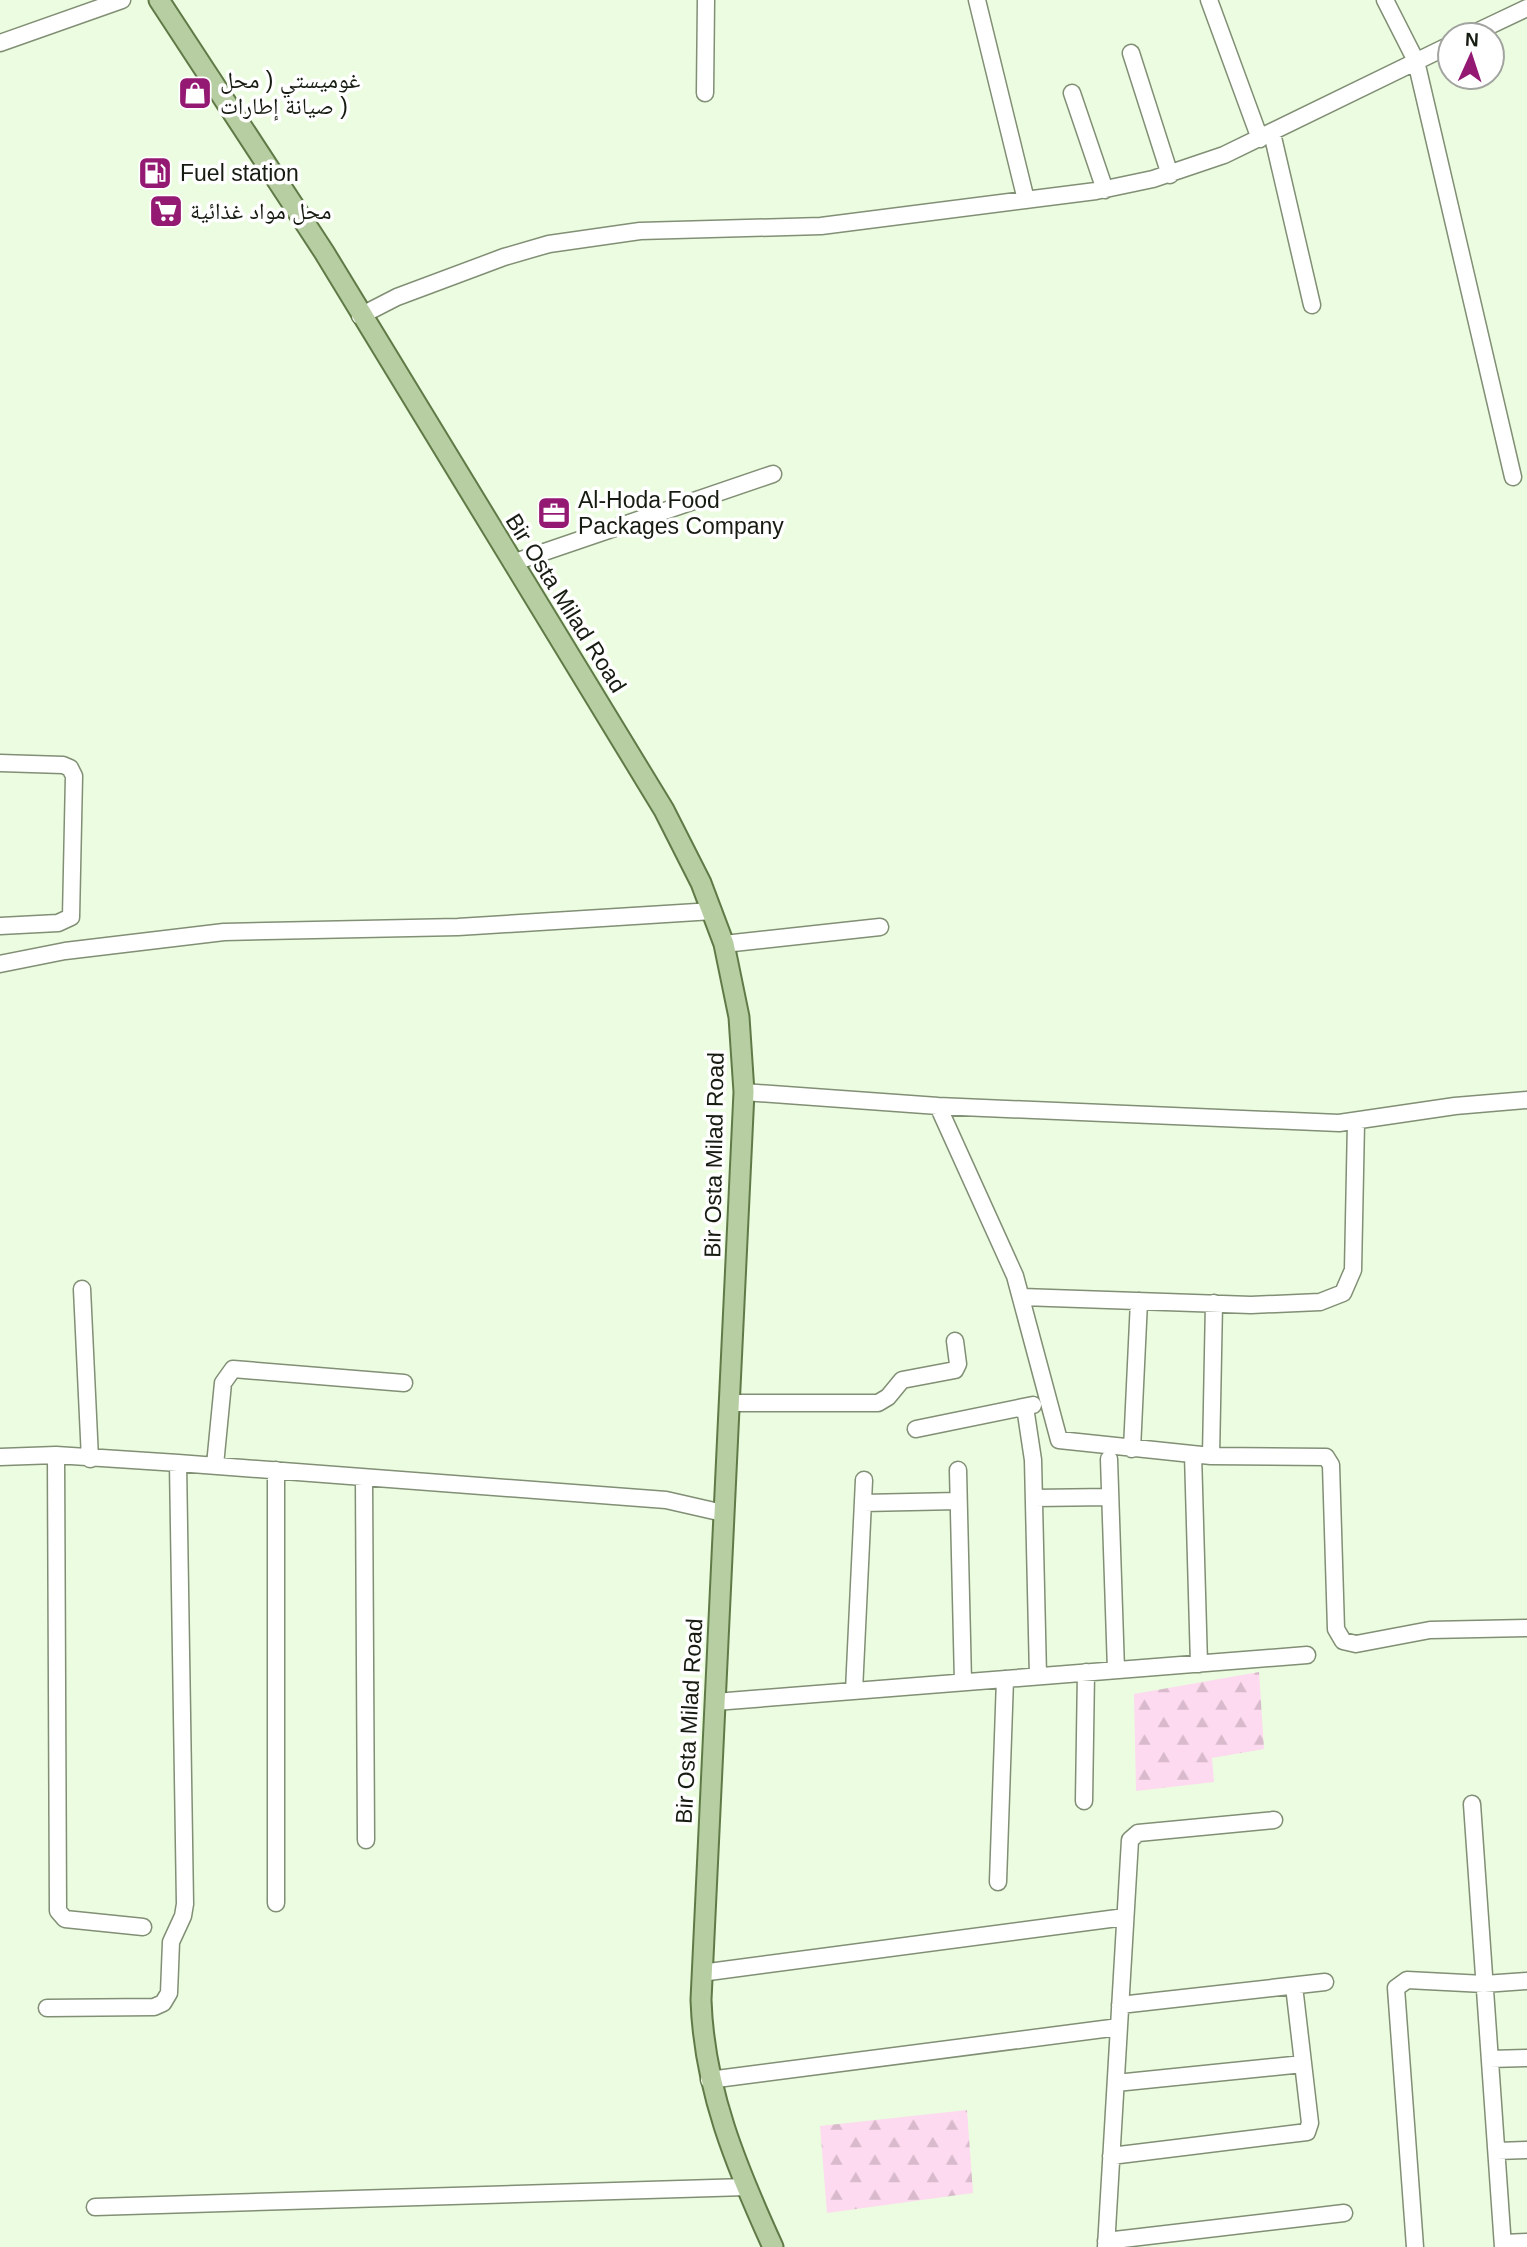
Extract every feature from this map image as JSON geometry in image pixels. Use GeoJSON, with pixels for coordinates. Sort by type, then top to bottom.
{"type":"FeatureCollection","features":[{"type":"Feature","properties":{"kind":"main road","name":"Bir Osta Milad Road"},"geometry":{"type":"LineString","coordinates":[[159,0],[324,252],[360,316],[664,810],[713,911],[724,944],[739,1017],[744,1092],[701,1973],[702,2027],[709,2080],[746,2187],[773,2247]]}},
{"type":"Feature","properties":{"kind":"street"},"geometry":{"type":"LineString","coordinates":[[0,43],[122,0]]}},
{"type":"Feature","properties":{"kind":"street"},"geometry":{"type":"LineString","coordinates":[[705,93],[706,0]]}},
{"type":"Feature","properties":{"kind":"street"},"geometry":{"type":"LineString","coordinates":[[976,0],[1026,200]]}},
{"type":"Feature","properties":{"kind":"street"},"geometry":{"type":"LineString","coordinates":[[1209,0],[1266,136],[1312,305]]}},
{"type":"Feature","properties":{"kind":"street"},"geometry":{"type":"LineString","coordinates":[[1385,0],[1416,61],[1513,477]]}},
{"type":"Feature","properties":{"kind":"street"},"geometry":{"type":"LineString","coordinates":[[1500,21],[1527,8]]}},
{"type":"Feature","properties":{"kind":"street"},"geometry":{"type":"LineString","coordinates":[[360,316],[397,297],[504,257],[550,244],[640,231],[821,226],[1105,190],[1170,175],[1266,136],[1436,52]]}},
{"type":"Feature","properties":{"kind":"street"},"geometry":{"type":"LineString","coordinates":[[1131,53],[1170,175]]}},
{"type":"Feature","properties":{"kind":"street"},"geometry":{"type":"LineString","coordinates":[[1072,93],[1105,190]]}},
{"type":"Feature","properties":{"kind":"street"},"geometry":{"type":"LineString","coordinates":[[512,563],[773,474]]}},
{"type":"Feature","properties":{"kind":"street"},"geometry":{"type":"LineString","coordinates":[[0,763],[63,765],[70,768],[74,776],[71,917],[58,923],[0,926]]}},
{"type":"Feature","properties":{"kind":"street"},"geometry":{"type":"LineString","coordinates":[[0,964],[65,951],[224,932],[458,927],[713,911]]}},
{"type":"Feature","properties":{"kind":"street"},"geometry":{"type":"LineString","coordinates":[[724,944],[880,927]]}},
{"type":"Feature","properties":{"kind":"street"},"geometry":{"type":"LineString","coordinates":[[744,1092],[938,1106],[1356,1122],[1444,1108],[1527,1100]]}},
{"type":"Feature","properties":{"kind":"street"},"geometry":{"type":"LineString","coordinates":[[938,1106],[997,1233],[1022,1297],[1057,1437],[1066,1443],[1211,1456],[1323,1457],[1329,1460],[1336,1629],[1339,1638],[1347,1643],[1430,1630],[1527,1628]]}},
{"type":"Feature","properties":{"kind":"street"},"geometry":{"type":"LineString","coordinates":[[1022,1297],[1214,1303],[1329,1301],[1349,1286],[1353,1270],[1356,1122]]}},
{"type":"Feature","properties":{"kind":"street"},"geometry":{"type":"LineString","coordinates":[[82,1289],[90,1459]]}},
{"type":"Feature","properties":{"kind":"street"},"geometry":{"type":"LineString","coordinates":[[1132,1449],[1139,1301]]}},
{"type":"Feature","properties":{"kind":"street"},"geometry":{"type":"LineString","coordinates":[[1211,1456],[1214,1303]]}},
{"type":"Feature","properties":{"kind":"street"},"geometry":{"type":"LineString","coordinates":[[729,1403],[878,1403],[888,1398],[902,1380],[955,1370],[958,1364],[955,1341]]}},
{"type":"Feature","properties":{"kind":"street"},"geometry":{"type":"LineString","coordinates":[[215,1465],[223,1382],[233,1369],[404,1383]]}},
{"type":"Feature","properties":{"kind":"street"},"geometry":{"type":"LineString","coordinates":[[916,1429],[1029,1406],[1038,1676]]}},
{"type":"Feature","properties":{"kind":"street"},"geometry":{"type":"LineString","coordinates":[[1193,1454],[1199,1664]]}},
{"type":"Feature","properties":{"kind":"street"},"geometry":{"type":"LineString","coordinates":[[56,1455],[58,1915],[65,1919],[144,1927]]}},
{"type":"Feature","properties":{"kind":"street"},"geometry":{"type":"LineString","coordinates":[[0,1457],[56,1455],[215,1465],[364,1479],[666,1500],[723,1513]]}},
{"type":"Feature","properties":{"kind":"street"},"geometry":{"type":"LineString","coordinates":[[1109,1459],[1116,1670]]}},
{"type":"Feature","properties":{"kind":"street"},"geometry":{"type":"LineString","coordinates":[[47,2008],[154,2007],[163,2003],[169,1993],[171,1942],[183,1916],[185,1904],[178,1463]]}},
{"type":"Feature","properties":{"kind":"street"},"geometry":{"type":"LineString","coordinates":[[276,1470],[276,1903]]}},
{"type":"Feature","properties":{"kind":"street"},"geometry":{"type":"LineString","coordinates":[[958,1470],[963,1682]]}},
{"type":"Feature","properties":{"kind":"street"},"geometry":{"type":"LineString","coordinates":[[364,1479],[366,1840]]}},
{"type":"Feature","properties":{"kind":"street"},"geometry":{"type":"LineString","coordinates":[[854,1691],[864,1480]]}},
{"type":"Feature","properties":{"kind":"street"},"geometry":{"type":"LineString","coordinates":[[1034,1498],[1110,1497]]}},
{"type":"Feature","properties":{"kind":"street"},"geometry":{"type":"LineString","coordinates":[[863,1503],[958,1501]]}},
{"type":"Feature","properties":{"kind":"street"},"geometry":{"type":"LineString","coordinates":[[715,1702],[1307,1655]]}},
{"type":"Feature","properties":{"kind":"street"},"geometry":{"type":"LineString","coordinates":[[1084,1801],[1086,1672]]}},
{"type":"Feature","properties":{"kind":"street"},"geometry":{"type":"LineString","coordinates":[[998,1882],[1005,1679]]}},
{"type":"Feature","properties":{"kind":"street"},"geometry":{"type":"LineString","coordinates":[[1472,1804],[1503,2245],[1527,2242]]}},
{"type":"Feature","properties":{"kind":"street"},"geometry":{"type":"LineString","coordinates":[[1274,1820],[1133,1835],[1130,1843],[1125,1917],[1106,2244],[1344,2213]]}},
{"type":"Feature","properties":{"kind":"street"},"geometry":{"type":"LineString","coordinates":[[701,1973],[1125,1917]]}},
{"type":"Feature","properties":{"kind":"street"},"geometry":{"type":"LineString","coordinates":[[1415,2247],[1396,1988],[1407,1980],[1485,1984],[1527,1981]]}},
{"type":"Feature","properties":{"kind":"street"},"geometry":{"type":"LineString","coordinates":[[1120,2005],[1325,1982]]}},
{"type":"Feature","properties":{"kind":"street"},"geometry":{"type":"LineString","coordinates":[[1111,2156],[1304,2133],[1310,2126],[1294,1986]]}},
{"type":"Feature","properties":{"kind":"street"},"geometry":{"type":"LineString","coordinates":[[709,2080],[1119,2027]]}},
{"type":"Feature","properties":{"kind":"street"},"geometry":{"type":"LineString","coordinates":[[1490,2059],[1527,2058]]}},
{"type":"Feature","properties":{"kind":"street"},"geometry":{"type":"LineString","coordinates":[[1115,2083],[1303,2064]]}},
{"type":"Feature","properties":{"kind":"street"},"geometry":{"type":"LineString","coordinates":[[1497,2151],[1527,2150]]}},
{"type":"Feature","properties":{"kind":"street"},"geometry":{"type":"LineString","coordinates":[[95,2207],[746,2187]]}},
{"type":"Feature","properties":{"kind":"green space"},"geometry":{"type":"Polygon","coordinates":[[[1259,1672],[1264,1749],[1212,1758],[1214,1782],[1136,1791],[1134,1694],[1259,1672]]]}},
{"type":"Feature","properties":{"kind":"green space"},"geometry":{"type":"Polygon","coordinates":[[[967,2110],[973,2193],[827,2213],[820,2126],[967,2110]]]}},
{"type":"Feature","properties":{"kind":"place","name":"غوميستي ( محل صيانة إطارات )"},"geometry":{"type":"Point","coordinates":[195,93]}},
{"type":"Feature","properties":{"kind":"place","name":"Fuel station"},"geometry":{"type":"Point","coordinates":[155,173]}},
{"type":"Feature","properties":{"kind":"place","name":"محل مواد غذائية"},"geometry":{"type":"Point","coordinates":[166,211]}},
{"type":"Feature","properties":{"kind":"place","name":"Al-Hoda Food Packages Company"},"geometry":{"type":"Point","coordinates":[554,513]}}]}
